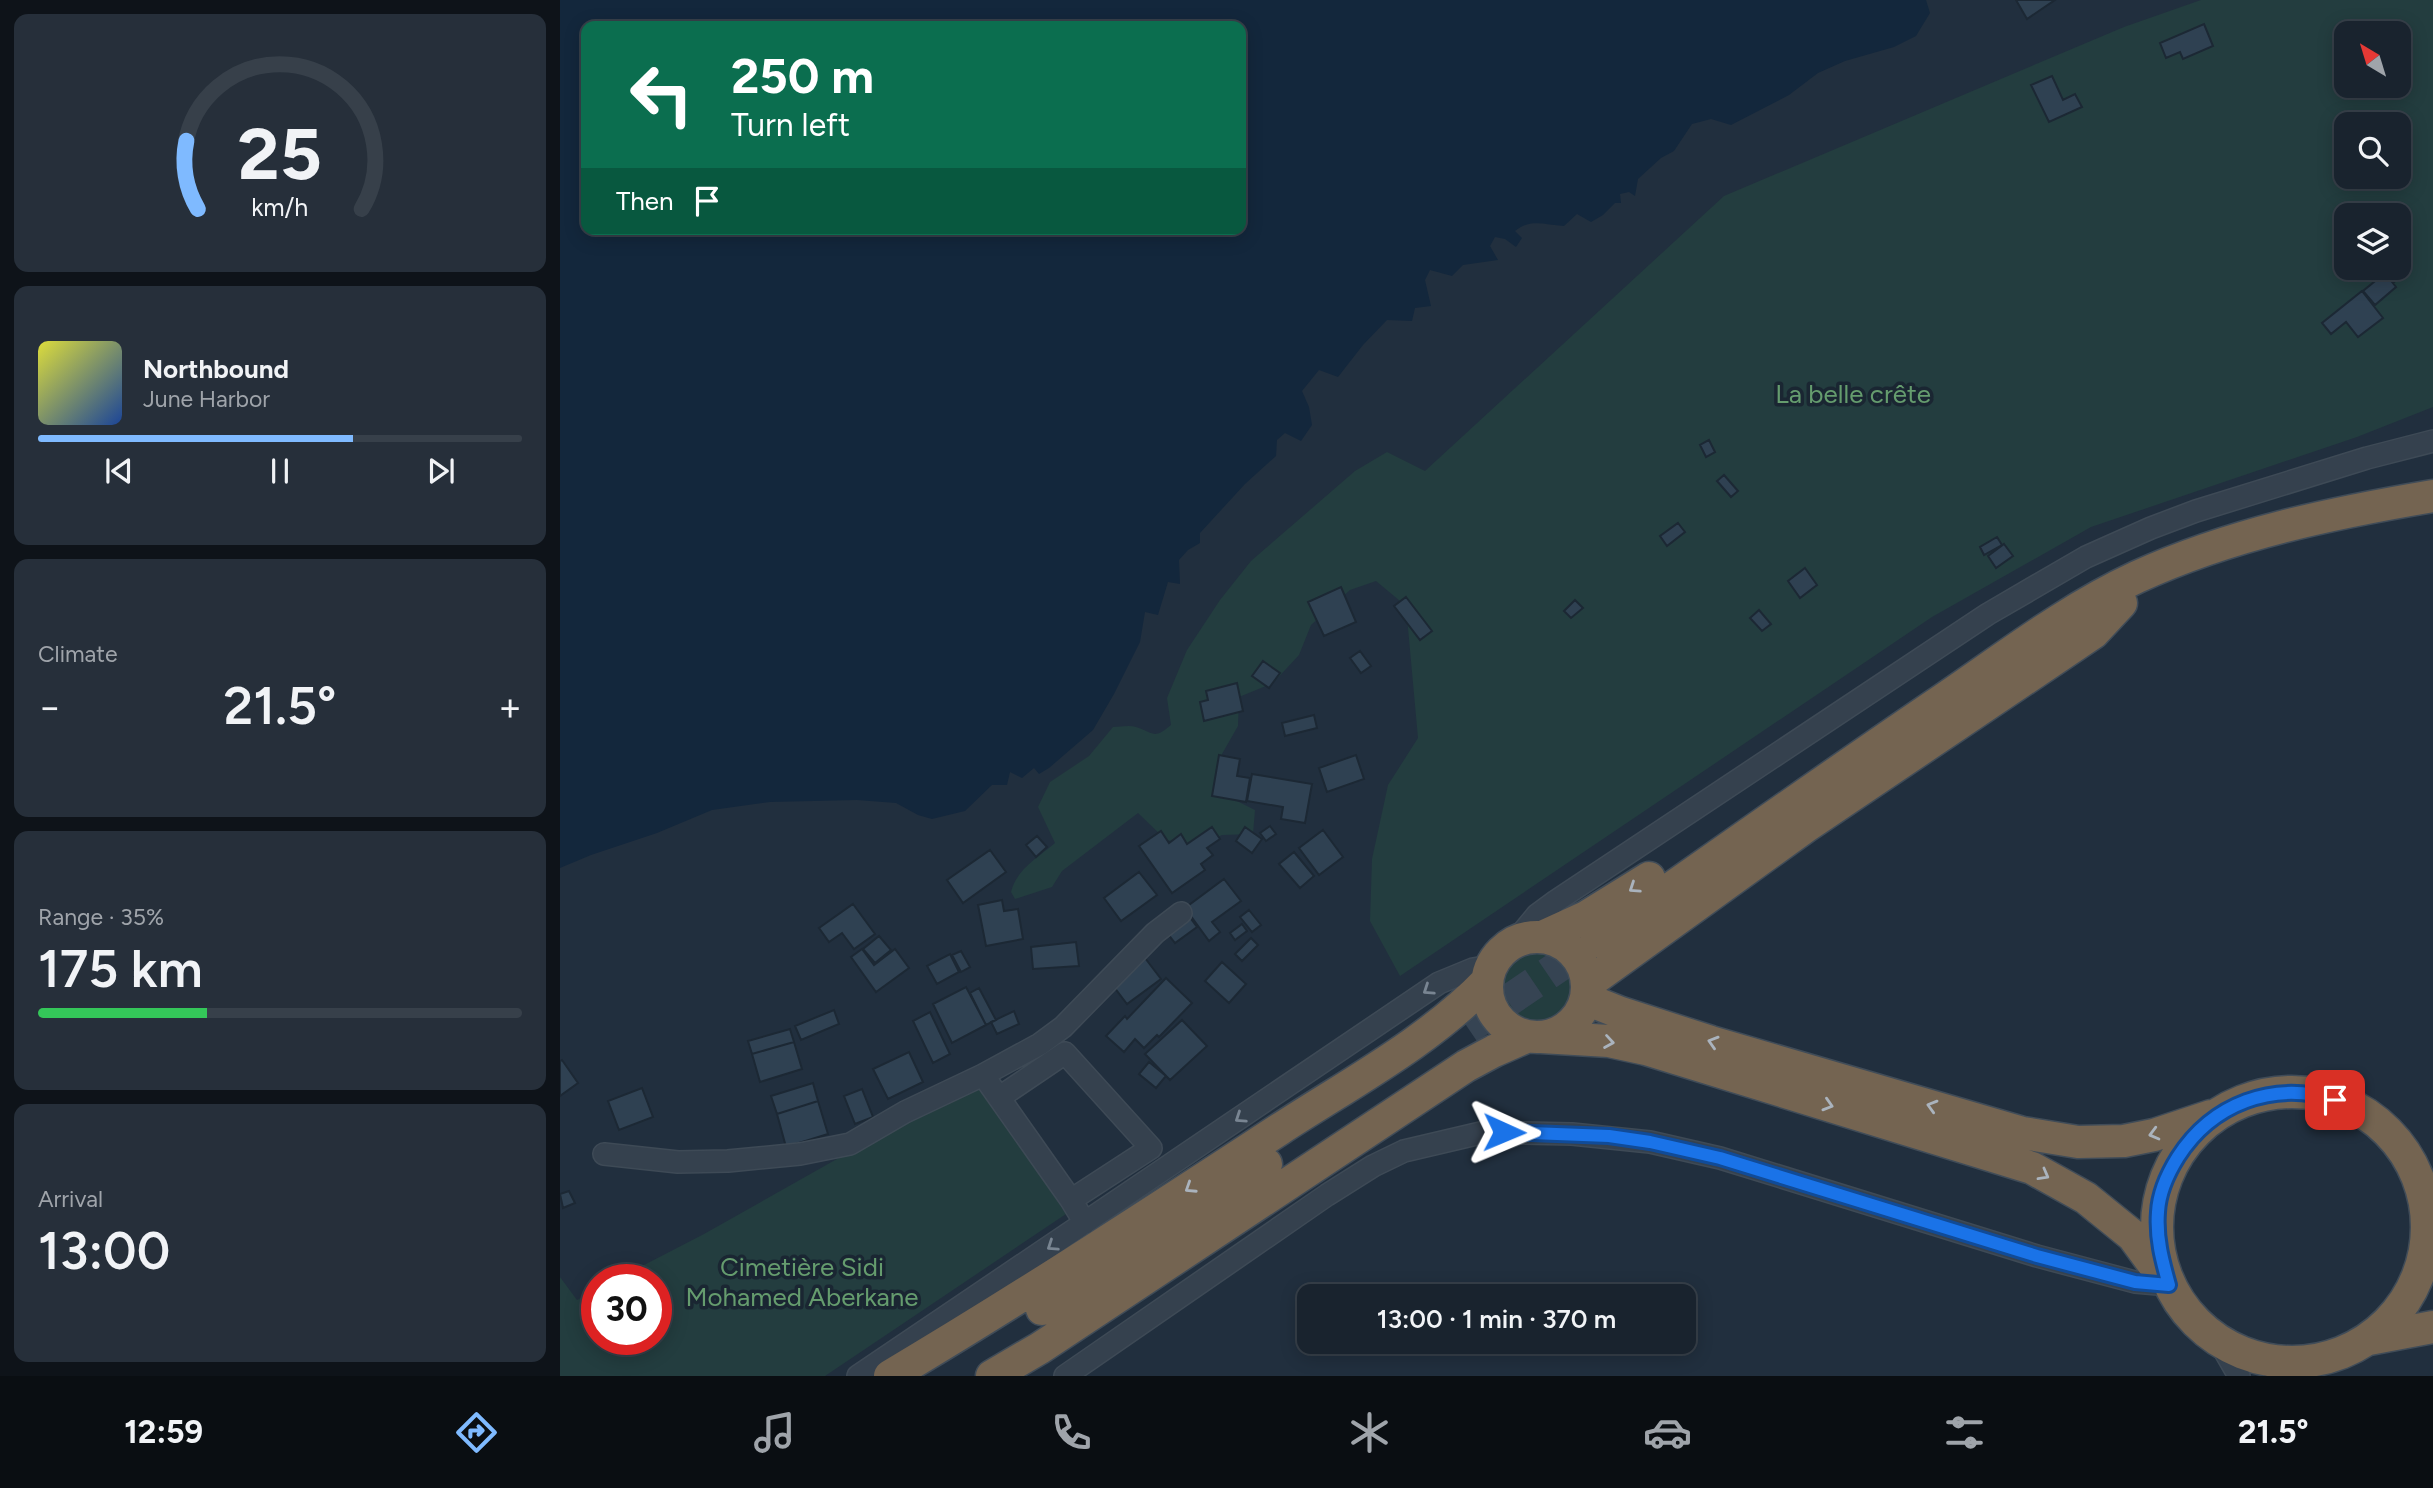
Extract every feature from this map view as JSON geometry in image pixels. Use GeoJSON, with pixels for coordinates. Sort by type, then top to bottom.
{"type":"FeatureCollection","features":[{"type":"Feature","properties":{"kind":"highway"},"geometry":{"type":"LineString","coordinates":[[1599,945],[2124,593],[2195,554],[2284,525],[2433,496]]}},
{"type":"Feature","properties":{"kind":"highway"},"geometry":{"type":"LineString","coordinates":[[2388,522],[2433,507]]}},
{"type":"Feature","properties":{"kind":"highway"},"geometry":{"type":"LineString","coordinates":[[890,1376],[998,1312],[1388,1059],[1469,1000],[1489,974],[1500,953],[1586,917],[1618,898],[1921,688],[2029,617],[2075,595],[2124,593],[2341,529],[2433,517]]}},
{"type":"Feature","properties":{"kind":"highway"},"geometry":{"type":"LineString","coordinates":[[1586,991],[1637,947],[1805,827],[2086,637],[2109,618],[2124,593]]}},
{"type":"Feature","properties":{"kind":"highway"},"geometry":{"type":"LineString","coordinates":[[992,1376],[1040,1348],[1456,1073],[1494,1051],[1534,1037],[1557,1034],[1570,1026],[1580,1013],[1586,991],[1583,967],[1573,952],[1559,942],[1527,940]]}},
{"type":"Feature","properties":{"kind":"highway"},"geometry":{"type":"LineString","coordinates":[[1637,947],[1622,977],[1625,993],[1645,1014],[1671,1029]]}},
{"type":"Feature","properties":{"kind":"highway"},"geometry":{"type":"LineString","coordinates":[[1489,974],[1487,996],[1492,1010],[1500,1022],[1512,1032],[1534,1037],[1609,1041],[1646,1049],[2032,1168],[2086,1198],[2133,1236],[2190,1317],[2220,1343],[2285,1369],[2332,1357],[2367,1340],[2433,1327]]}},
{"type":"Feature","properties":{"kind":"highway"},"geometry":{"type":"LineString","coordinates":[[1586,991],[1671,1029],[2023,1133],[2078,1142],[2124,1141],[2154,1135],[2219,1113],[2235,1104],[2274,1093],[2315,1093],[2354,1106],[2388,1130],[2412,1163],[2429,1205],[2427,1241],[2417,1280],[2396,1314],[2367,1340]]}},
{"type":"Feature","properties":{"kind":"highway"},"geometry":{"type":"LineString","coordinates":[[927,1376],[1107,1269],[1471,1033],[1067,1314],[967,1376]]}},
{"type":"Feature","properties":{"kind":"highway"},"geometry":{"type":"LineString","coordinates":[[2169,1285],[2158,1248],[2158,1209],[2168,1172],[2189,1139],[2219,1113]]}},
{"type":"Feature","properties":{"kind":"street"},"geometry":{"type":"LineString","coordinates":[[1527,940],[1537,915],[1556,901],[1988,614],[2086,557],[2196,511],[2367,458],[2433,441]]}},
{"type":"Feature","properties":{"kind":"street"},"geometry":{"type":"LineString","coordinates":[[604,1154],[678,1162],[728,1161],[800,1154],[850,1144],[905,1112],[1040,1044],[1063,1027],[1155,933],[1181,913]]}},
{"type":"Feature","properties":{"kind":"street"},"geometry":{"type":"LineString","coordinates":[[858,1376],[1439,983],[1473,969],[1489,974]]}},
{"type":"Feature","properties":{"kind":"street"},"geometry":{"type":"LineString","coordinates":[[1000,1097],[1065,1053],[1151,1148],[1071,1200]]}},
{"type":"Feature","properties":{"kind":"street"},"geometry":{"type":"LineString","coordinates":[[983,1075],[1085,1223]]}},
{"type":"Feature","properties":{"kind":"street"},"geometry":{"type":"LineString","coordinates":[[1065,1376],[1373,1166],[1404,1151],[1485,1132],[1584,1135],[1650,1142],[1720,1158],[2037,1256],[2135,1282],[2169,1285]]}},
{"type":"Feature","properties":{"kind":"street"},"geometry":{"type":"LineString","coordinates":[[2220,1343],[2239,1376]]}},
{"type":"Feature","properties":{"kind":"green space","name":"La belle crête"},"geometry":{"type":"Polygon","coordinates":[[[2201,0],[2433,0],[2433,407],[2357,437],[2091,527],[1932,617],[1400,976],[1370,921],[1372,859],[1388,785],[1418,738],[1406,606],[1376,581],[1350,590],[1311,625],[1299,655],[1273,683],[1239,697],[1238,726],[1222,754],[1226,784],[1237,801],[1255,810],[1253,834],[1222,835],[1199,846],[1166,840],[1138,813],[1062,871],[1052,887],[1015,899],[1011,892],[1018,877],[1055,843],[1038,807],[1050,782],[1089,756],[1113,727],[1133,726],[1157,734],[1171,725],[1167,698],[1187,650],[1220,600],[1251,561],[1355,471],[1387,452],[1425,471],[1724,196],[2124,27],[2201,0]]]}},
{"type":"Feature","properties":{"kind":"green space"},"geometry":{"type":"Polygon","coordinates":[[[1543,953],[1556,959],[1565,968],[1569,974],[1569,1002],[1561,1013],[1550,1021],[1529,1023],[1511,1013],[1503,1002],[1501,981],[1511,963],[1522,955],[1543,953]]]}},
{"type":"Feature","properties":{"kind":"green space","name":"Cimetière Sidi Mohamed Aberkane"},"geometry":{"type":"Polygon","coordinates":[[[977,1080],[1066,1214],[825,1376],[560,1376],[560,1277],[577,1300],[581,1298],[581,1355],[672,1355],[672,1264],[646,1264],[977,1080]]]}},
{"type":"Feature","properties":{"kind":"water"},"geometry":{"type":"Polygon","coordinates":[[[560,0],[1926,0],[1930,13],[1916,36],[1894,47],[1845,61],[1818,73],[1789,95],[1731,125],[1711,119],[1692,124],[1674,151],[1661,158],[1638,179],[1635,196],[1629,192],[1620,194],[1621,203],[1615,203],[1591,222],[1577,214],[1564,226],[1538,223],[1526,225],[1515,231],[1522,238],[1516,247],[1505,239],[1495,237],[1490,246],[1498,260],[1463,265],[1452,276],[1430,270],[1425,280],[1431,306],[1415,308],[1412,321],[1387,320],[1338,377],[1319,370],[1302,391],[1309,407],[1312,425],[1301,441],[1285,433],[1277,440],[1276,456],[1245,484],[1200,533],[1200,543],[1188,550],[1179,560],[1180,584],[1168,582],[1158,615],[1145,612],[1140,642],[1093,730],[1049,768],[1039,774],[1034,768],[1022,778],[1010,772],[1007,785],[992,785],[965,811],[932,819],[896,803],[857,800],[770,802],[712,810],[657,833],[560,868],[560,0]]]}},
{"type":"Feature","properties":{"kind":"building"},"geometry":{"type":"Polygon","coordinates":[[[2016,0],[2055,0],[2027,19],[2016,0]]]}},
{"type":"Feature","properties":{"kind":"building"},"geometry":{"type":"Polygon","coordinates":[[[2204,24],[2213,46],[2183,59],[2180,52],[2166,58],[2160,43],[2204,24]]]}},
{"type":"Feature","properties":{"kind":"building"},"geometry":{"type":"Polygon","coordinates":[[[2052,76],[2063,100],[2075,94],[2082,107],[2049,122],[2031,85],[2052,76]]]}},
{"type":"Feature","properties":{"kind":"building"},"geometry":{"type":"Polygon","coordinates":[[[2376,280],[2390,280],[2396,287],[2375,305],[2363,291],[2376,280]]]}},
{"type":"Feature","properties":{"kind":"building"},"geometry":{"type":"Polygon","coordinates":[[[2362,291],[2383,318],[2358,337],[2346,322],[2331,334],[2322,323],[2362,291]]]}},
{"type":"Feature","properties":{"kind":"building"},"geometry":{"type":"Polygon","coordinates":[[[1709,440],[1715,452],[1706,457],[1700,445],[1709,440]]]}},
{"type":"Feature","properties":{"kind":"building"},"geometry":{"type":"Polygon","coordinates":[[[1724,475],[1738,491],[1731,497],[1717,481],[1724,475]]]}},
{"type":"Feature","properties":{"kind":"building"},"geometry":{"type":"Polygon","coordinates":[[[1678,523],[1685,532],[1667,546],[1660,536],[1678,523]]]}},
{"type":"Feature","properties":{"kind":"building"},"geometry":{"type":"Polygon","coordinates":[[[1997,537],[2002,545],[1984,555],[1980,547],[1997,537]]]}},
{"type":"Feature","properties":{"kind":"building"},"geometry":{"type":"Polygon","coordinates":[[[2004,544],[2013,556],[1996,568],[1988,556],[2004,544]]]}},
{"type":"Feature","properties":{"kind":"building"},"geometry":{"type":"Polygon","coordinates":[[[1805,568],[1817,585],[1800,598],[1788,581],[1805,568]]]}},
{"type":"Feature","properties":{"kind":"building"},"geometry":{"type":"Polygon","coordinates":[[[1341,587],[1356,622],[1324,636],[1308,602],[1341,587]]]}},
{"type":"Feature","properties":{"kind":"building"},"geometry":{"type":"Polygon","coordinates":[[[1406,597],[1432,631],[1420,640],[1394,606],[1406,597]]]}},
{"type":"Feature","properties":{"kind":"building"},"geometry":{"type":"Polygon","coordinates":[[[1575,600],[1583,608],[1571,618],[1564,611],[1575,600]]]}},
{"type":"Feature","properties":{"kind":"building"},"geometry":{"type":"Polygon","coordinates":[[[1759,610],[1771,624],[1762,631],[1750,618],[1759,610]]]}},
{"type":"Feature","properties":{"kind":"building"},"geometry":{"type":"Polygon","coordinates":[[[1360,651],[1371,666],[1361,673],[1350,658],[1360,651]]]}},
{"type":"Feature","properties":{"kind":"building"},"geometry":{"type":"Polygon","coordinates":[[[1263,661],[1280,673],[1269,688],[1252,676],[1263,661]]]}},
{"type":"Feature","properties":{"kind":"building"},"geometry":{"type":"Polygon","coordinates":[[[1237,683],[1243,711],[1204,721],[1200,702],[1208,700],[1206,691],[1237,683]]]}},
{"type":"Feature","properties":{"kind":"building"},"geometry":{"type":"Polygon","coordinates":[[[1314,715],[1317,728],[1285,736],[1282,723],[1314,715]]]}},
{"type":"Feature","properties":{"kind":"building"},"geometry":{"type":"Polygon","coordinates":[[[1219,755],[1240,759],[1237,776],[1250,778],[1246,802],[1212,796],[1219,755]]]}},
{"type":"Feature","properties":{"kind":"building"},"geometry":{"type":"Polygon","coordinates":[[[1356,755],[1364,779],[1327,792],[1319,768],[1356,755]]]}},
{"type":"Feature","properties":{"kind":"building"},"geometry":{"type":"Polygon","coordinates":[[[1252,774],[1312,784],[1305,823],[1281,819],[1283,807],[1247,801],[1252,774]]]}},
{"type":"Feature","properties":{"kind":"building"},"geometry":{"type":"Polygon","coordinates":[[[1270,826],[1276,834],[1266,841],[1260,833],[1270,826]]]}},
{"type":"Feature","properties":{"kind":"building"},"geometry":{"type":"Polygon","coordinates":[[[1212,827],[1220,839],[1207,848],[1213,855],[1201,864],[1205,870],[1172,893],[1139,846],[1161,831],[1169,843],[1181,834],[1187,844],[1212,827]]]}},
{"type":"Feature","properties":{"kind":"building"},"geometry":{"type":"Polygon","coordinates":[[[1245,827],[1262,839],[1252,853],[1236,841],[1245,827]]]}},
{"type":"Feature","properties":{"kind":"building"},"geometry":{"type":"Polygon","coordinates":[[[1323,830],[1343,857],[1319,875],[1299,848],[1323,830]]]}},
{"type":"Feature","properties":{"kind":"building"},"geometry":{"type":"Polygon","coordinates":[[[1037,836],[1047,847],[1036,857],[1026,845],[1037,836]]]}},
{"type":"Feature","properties":{"kind":"building"},"geometry":{"type":"Polygon","coordinates":[[[990,850],[1006,872],[963,903],[947,880],[990,850]]]}},
{"type":"Feature","properties":{"kind":"building"},"geometry":{"type":"Polygon","coordinates":[[[1294,852],[1314,876],[1300,888],[1279,864],[1294,852]]]}},
{"type":"Feature","properties":{"kind":"building"},"geometry":{"type":"Polygon","coordinates":[[[1139,872],[1157,895],[1121,921],[1104,898],[1139,872]]]}},
{"type":"Feature","properties":{"kind":"building"},"geometry":{"type":"Polygon","coordinates":[[[1224,879],[1241,901],[1212,922],[1220,932],[1209,941],[1185,908],[1224,879]]]}},
{"type":"Feature","properties":{"kind":"building"},"geometry":{"type":"Polygon","coordinates":[[[1002,900],[1004,911],[1018,909],[1023,939],[986,946],[978,905],[1002,900]]]}},
{"type":"Feature","properties":{"kind":"building"},"geometry":{"type":"Polygon","coordinates":[[[853,904],[875,934],[854,949],[842,933],[829,942],[819,928],[853,904]]]}},
{"type":"Feature","properties":{"kind":"building"},"geometry":{"type":"Polygon","coordinates":[[[1183,908],[1197,927],[1175,943],[1161,925],[1183,908]]]}},
{"type":"Feature","properties":{"kind":"building"},"geometry":{"type":"Polygon","coordinates":[[[1249,910],[1261,925],[1252,932],[1240,917],[1249,910]]]}},
{"type":"Feature","properties":{"kind":"building"},"geometry":{"type":"Polygon","coordinates":[[[1242,924],[1247,931],[1235,940],[1230,933],[1242,924]]]}},
{"type":"Feature","properties":{"kind":"building"},"geometry":{"type":"Polygon","coordinates":[[[879,936],[891,950],[875,963],[863,949],[879,936]]]}},
{"type":"Feature","properties":{"kind":"building"},"geometry":{"type":"Polygon","coordinates":[[[1251,938],[1258,945],[1242,961],[1235,954],[1251,938]]]}},
{"type":"Feature","properties":{"kind":"building"},"geometry":{"type":"Polygon","coordinates":[[[1076,942],[1079,966],[1033,969],[1031,947],[1076,942]]]}},
{"type":"Feature","properties":{"kind":"building"},"geometry":{"type":"Polygon","coordinates":[[[862,949],[874,965],[895,949],[909,968],[876,992],[851,957],[862,949]]]}},
{"type":"Feature","properties":{"kind":"building"},"geometry":{"type":"Polygon","coordinates":[[[961,951],[970,967],[961,972],[952,955],[961,951]]]}},
{"type":"Feature","properties":{"kind":"building"},"geometry":{"type":"Polygon","coordinates":[[[950,954],[959,972],[937,984],[927,966],[950,954]]]}},
{"type":"Feature","properties":{"kind":"building"},"geometry":{"type":"Polygon","coordinates":[[[1145,958],[1161,979],[1127,1004],[1111,983],[1145,958]]]}},
{"type":"Feature","properties":{"kind":"building"},"geometry":{"type":"Polygon","coordinates":[[[1222,962],[1246,984],[1229,1003],[1205,981],[1222,962]]]}},
{"type":"Feature","properties":{"kind":"building"},"geometry":{"type":"Polygon","coordinates":[[[1166,978],[1192,1003],[1159,1037],[1157,1035],[1144,1048],[1135,1039],[1124,1052],[1106,1036],[1125,1016],[1127,1019],[1166,978]]]}},
{"type":"Feature","properties":{"kind":"building"},"geometry":{"type":"Polygon","coordinates":[[[966,987],[986,1025],[952,1043],[933,1004],[966,987]]]}},
{"type":"Feature","properties":{"kind":"building"},"geometry":{"type":"Polygon","coordinates":[[[979,988],[996,1020],[986,1025],[970,993],[979,988]]]}},
{"type":"Feature","properties":{"kind":"building"},"geometry":{"type":"Polygon","coordinates":[[[834,1010],[839,1024],[801,1040],[795,1026],[834,1010]]]}},
{"type":"Feature","properties":{"kind":"building"},"geometry":{"type":"Polygon","coordinates":[[[1014,1011],[1019,1024],[997,1034],[991,1022],[1014,1011]]]}},
{"type":"Feature","properties":{"kind":"building"},"geometry":{"type":"Polygon","coordinates":[[[930,1012],[950,1054],[933,1063],[913,1021],[930,1012]]]}},
{"type":"Feature","properties":{"kind":"building"},"geometry":{"type":"Polygon","coordinates":[[[1182,1020],[1207,1046],[1170,1080],[1145,1054],[1182,1020]]]}},
{"type":"Feature","properties":{"kind":"building"},"geometry":{"type":"Polygon","coordinates":[[[790,1029],[794,1042],[752,1054],[748,1041],[790,1029]]]}},
{"type":"Feature","properties":{"kind":"building"},"geometry":{"type":"Polygon","coordinates":[[[794,1042],[802,1069],[760,1082],[752,1054],[794,1042]]]}},
{"type":"Feature","properties":{"kind":"building"},"geometry":{"type":"Polygon","coordinates":[[[909,1052],[923,1082],[888,1099],[873,1069],[909,1052]]]}},
{"type":"Feature","properties":{"kind":"building"},"geometry":{"type":"Polygon","coordinates":[[[562,1060],[578,1083],[560,1096],[560,1061],[562,1060]]]}},
{"type":"Feature","properties":{"kind":"building"},"geometry":{"type":"Polygon","coordinates":[[[1149,1062],[1166,1076],[1156,1088],[1139,1074],[1149,1062]]]}},
{"type":"Feature","properties":{"kind":"building"},"geometry":{"type":"Polygon","coordinates":[[[813,1083],[818,1101],[777,1114],[771,1096],[813,1083]]]}},
{"type":"Feature","properties":{"kind":"building"},"geometry":{"type":"Polygon","coordinates":[[[642,1088],[653,1117],[619,1130],[608,1101],[642,1088]]]}},
{"type":"Feature","properties":{"kind":"building"},"geometry":{"type":"Polygon","coordinates":[[[862,1089],[873,1117],[855,1124],[844,1096],[862,1089]]]}},
{"type":"Feature","properties":{"kind":"building"},"geometry":{"type":"Polygon","coordinates":[[[818,1101],[828,1134],[786,1147],[777,1114],[818,1101]]]}},
{"type":"Feature","properties":{"kind":"building"},"geometry":{"type":"Polygon","coordinates":[[[569,1191],[575,1203],[563,1208],[560,1194],[569,1191]]]}},
{"type":"Feature","properties":{"kind":"tunnel"},"geometry":{"type":"LineString","coordinates":[[1468,1028],[1596,941]]}},
{"type":"Feature","properties":{"kind":"route"},"geometry":{"type":"LineString","coordinates":[[1504,1132],[1609,1136],[1720,1158],[2037,1256],[2135,1282],[2169,1285],[2158,1248],[2158,1209],[2168,1172],[2189,1139],[2219,1113],[2235,1104],[2274,1093],[2315,1093],[2335,1100]]}}]}
